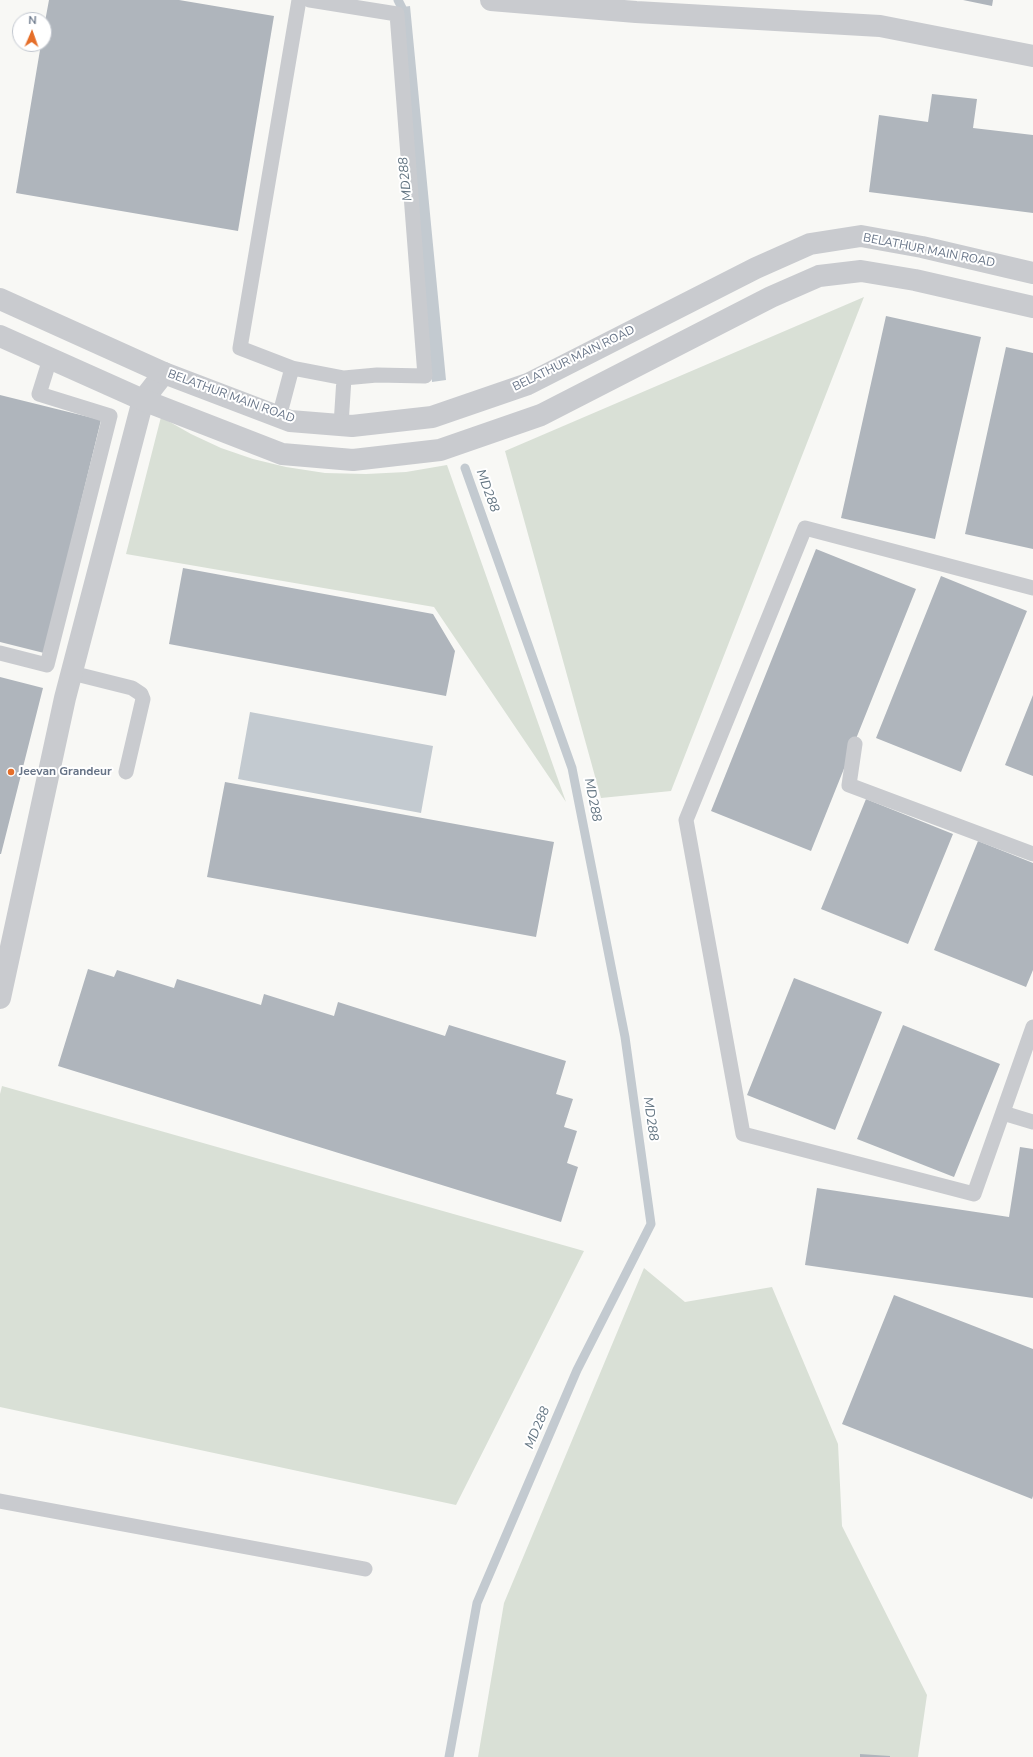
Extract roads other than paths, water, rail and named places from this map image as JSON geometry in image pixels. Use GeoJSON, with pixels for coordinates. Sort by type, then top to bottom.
{"type":"FeatureCollection","features":[{"type":"Feature","properties":{"kind":"street"},"geometry":{"type":"LineString","coordinates":[[491,0],[644,12],[880,26],[1033,56]]}},
{"type":"Feature","properties":{"kind":"street","name":"BELATHUR MAIN ROAD"},"geometry":{"type":"LineString","coordinates":[[0,299],[164,373],[290,421],[352,426],[437,416],[528,384],[756,268],[810,244],[861,236],[922,247],[1033,273]]}},
{"type":"Feature","properties":{"kind":"street"},"geometry":{"type":"LineString","coordinates":[[0,336],[143,400],[282,454],[353,460],[440,450],[541,415],[771,297],[819,276],[861,271],[915,280],[1033,307]]}},
{"type":"Feature","properties":{"kind":"street"},"geometry":{"type":"LineString","coordinates":[[0,998],[72,673],[143,400],[164,373]]}},
{"type":"Feature","properties":{"kind":"lane"},"geometry":{"type":"LineString","coordinates":[[299,0],[240,348],[292,368],[344,378],[377,375],[425,376],[397,14],[310,0]]}},
{"type":"Feature","properties":{"kind":"lane"},"geometry":{"type":"LineString","coordinates":[[0,653],[47,665],[110,416],[39,394],[50,359]]}},
{"type":"Feature","properties":{"kind":"lane"},"geometry":{"type":"LineString","coordinates":[[280,417],[292,368]]}},
{"type":"Feature","properties":{"kind":"lane"},"geometry":{"type":"LineString","coordinates":[[341,425],[344,378]]}},
{"type":"Feature","properties":{"kind":"lane"},"geometry":{"type":"LineString","coordinates":[[1033,588],[805,528],[686,820],[743,1134],[974,1194],[1033,1027]]}},
{"type":"Feature","properties":{"kind":"lane"},"geometry":{"type":"LineString","coordinates":[[72,673],[132,688],[141,694],[143,699],[126,772]]}},
{"type":"Feature","properties":{"kind":"lane"},"geometry":{"type":"LineString","coordinates":[[855,744],[849,785],[1033,854]]}},
{"type":"Feature","properties":{"kind":"lane"},"geometry":{"type":"LineString","coordinates":[[1003,1113],[1033,1122]]}},
{"type":"Feature","properties":{"kind":"lane"},"geometry":{"type":"LineString","coordinates":[[0,1501],[365,1569]]}},
{"type":"Feature","properties":{"kind":"waterway","name":"MD288"},"geometry":{"type":"LineString","coordinates":[[398,0],[402,8],[403,19]]}},
{"type":"Feature","properties":{"kind":"waterway","name":"MD288"},"geometry":{"type":"LineString","coordinates":[[449,1757],[477,1603],[577,1370],[651,1224],[625,1037],[572,768],[465,468]]}},
{"type":"Feature","properties":{"kind":"place","name":"Jeevan Grandeur"},"geometry":{"type":"Point","coordinates":[11,772]}}]}
